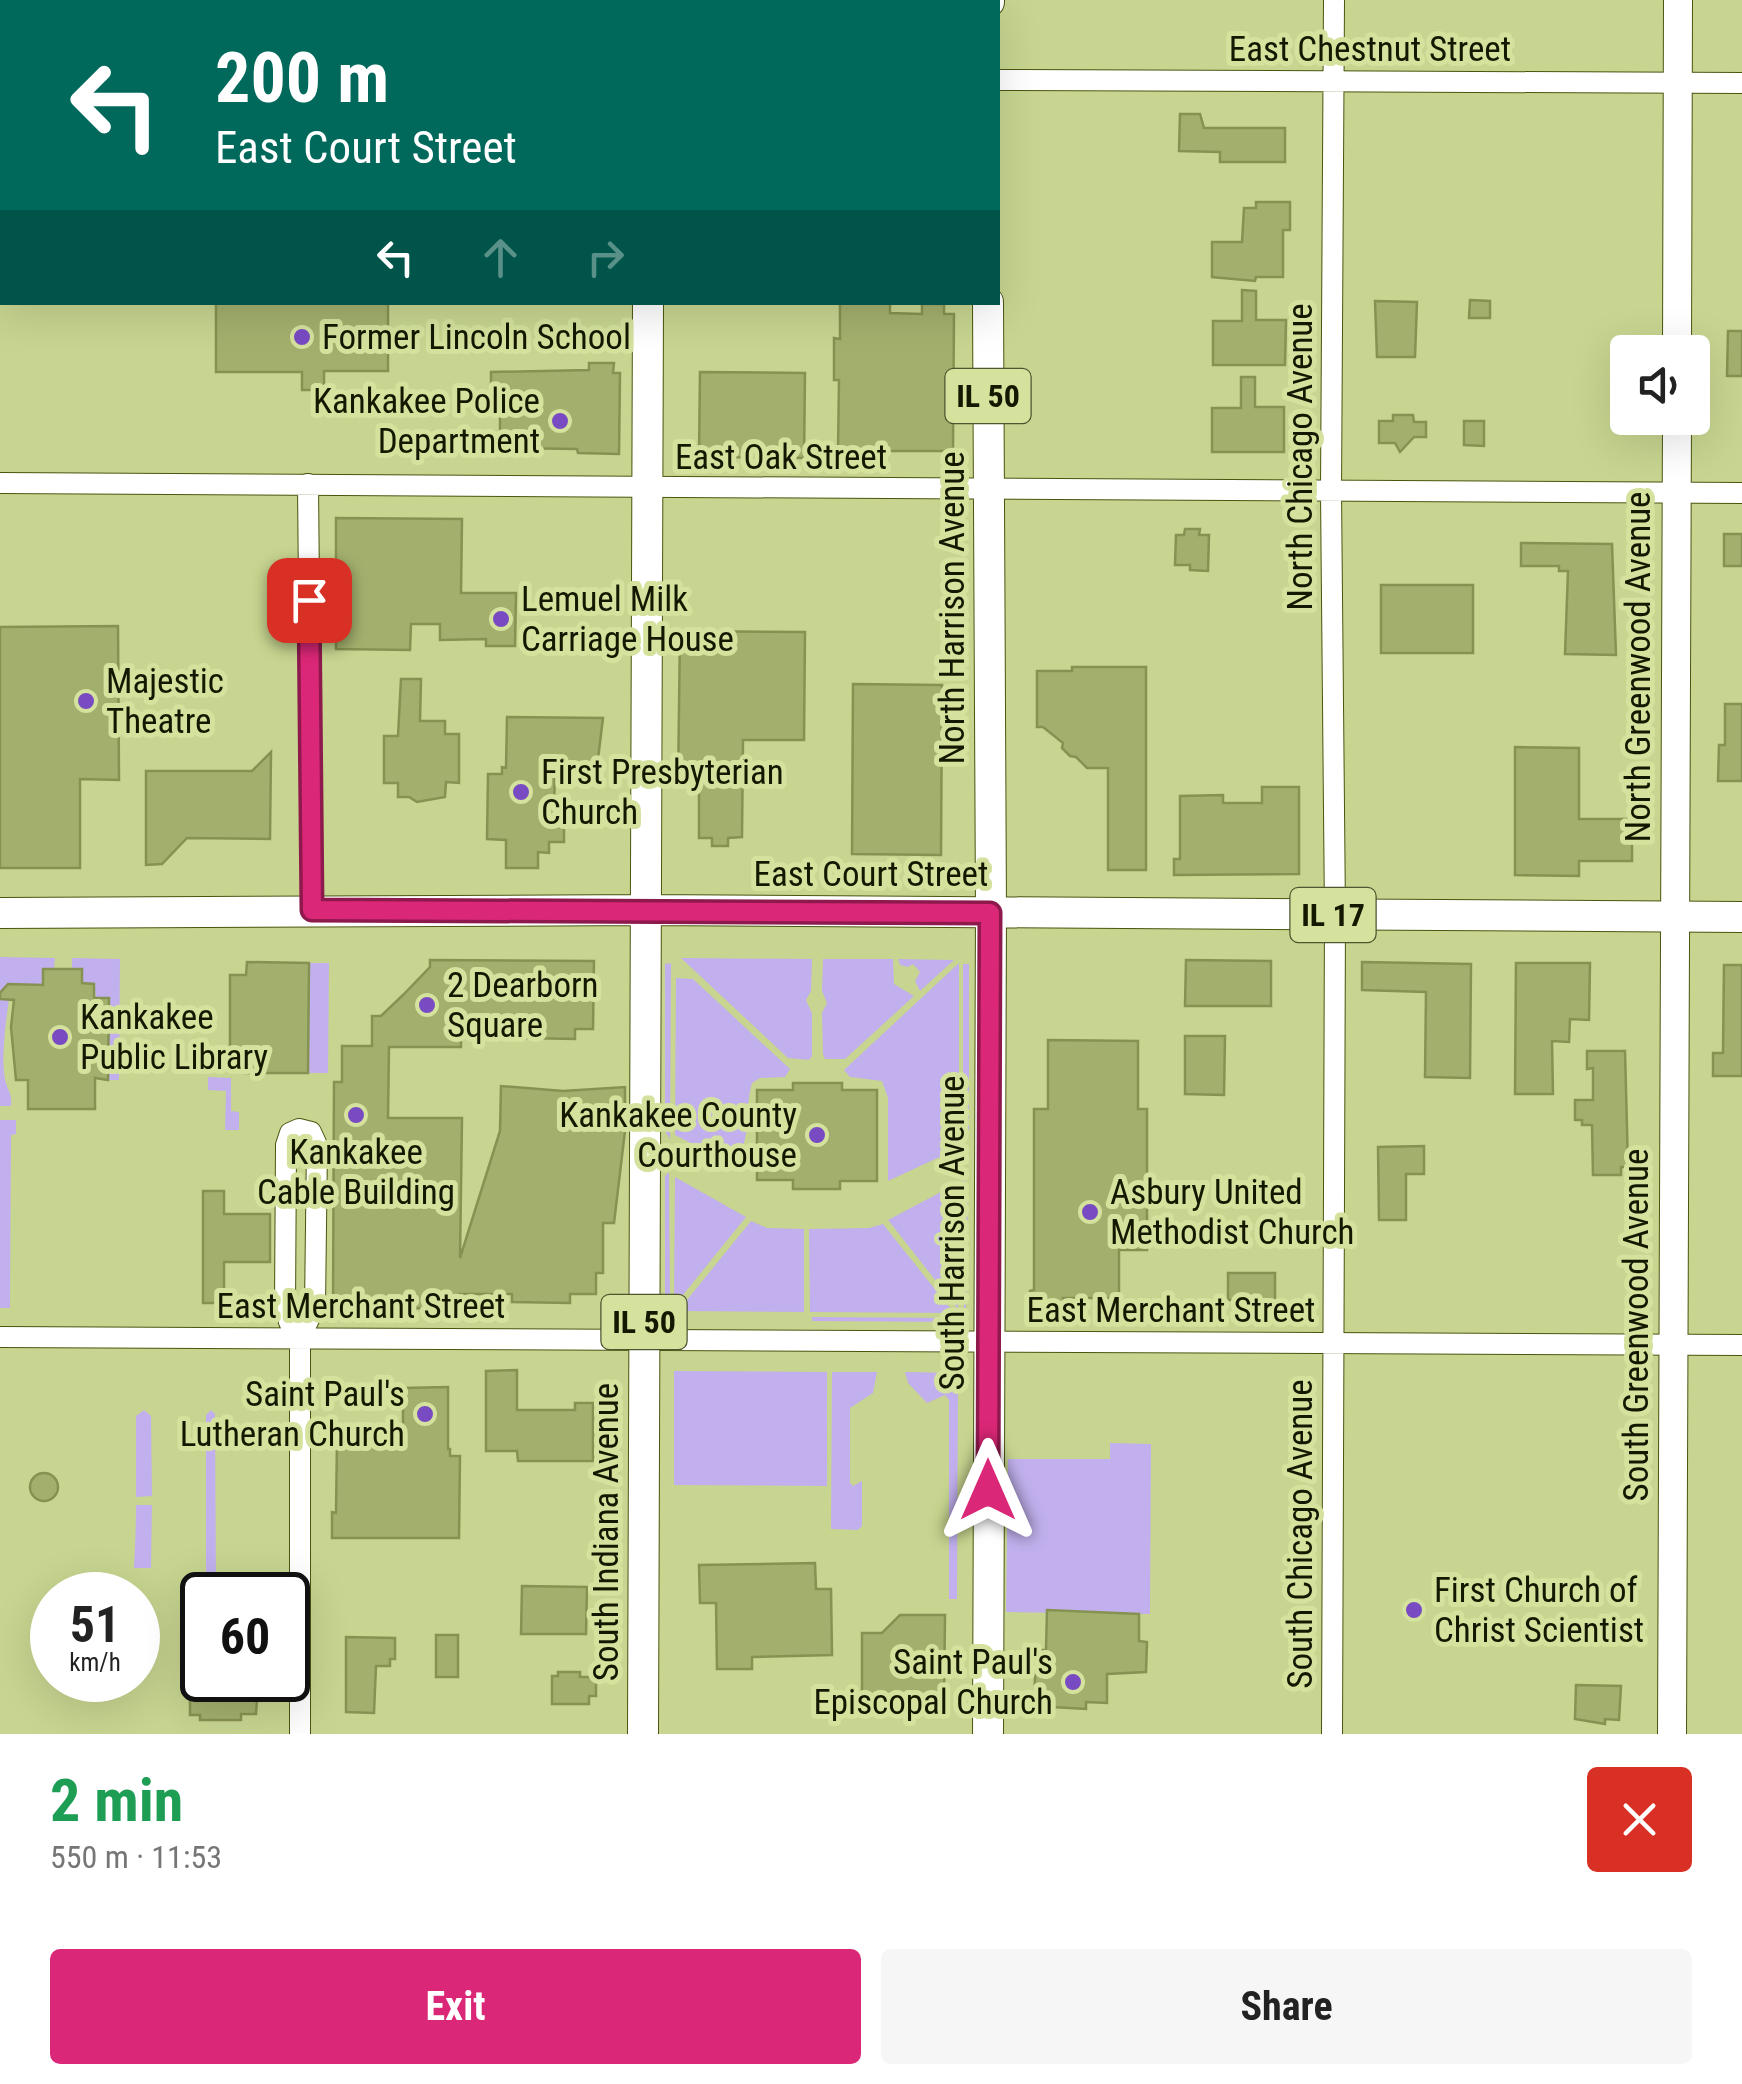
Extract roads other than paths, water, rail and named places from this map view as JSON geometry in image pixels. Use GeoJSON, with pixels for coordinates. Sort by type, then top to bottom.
{"type":"FeatureCollection","features":[{"type":"Feature","properties":{"kind":"main road","name":"IL 50"},"geometry":{"type":"LineString","coordinates":[[646,910],[648,305]]}},
{"type":"Feature","properties":{"kind":"main road","name":"North Harrison Avenue"},"geometry":{"type":"LineString","coordinates":[[988,305],[990,913]]}},
{"type":"Feature","properties":{"kind":"main road","name":"East Court Street"},"geometry":{"type":"LineString","coordinates":[[0,913],[646,910],[1742,917]]}},
{"type":"Feature","properties":{"kind":"main road","name":"South Indiana Avenue"},"geometry":{"type":"LineString","coordinates":[[643,1734],[646,910]]}},
{"type":"Feature","properties":{"kind":"main road","name":"South Harrison Avenue"},"geometry":{"type":"LineString","coordinates":[[988,1734],[990,913]]}},
{"type":"Feature","properties":{"kind":"street","name":"North Chicago Avenue"},"geometry":{"type":"LineString","coordinates":[[1334,0],[1331,492],[1335,914]]}},
{"type":"Feature","properties":{"kind":"street"},"geometry":{"type":"LineString","coordinates":[[1677,335],[1678,0]]}},
{"type":"Feature","properties":{"kind":"street","name":"East Chestnut Street"},"geometry":{"type":"LineString","coordinates":[[1000,80],[1742,83]]}},
{"type":"Feature","properties":{"kind":"street","name":"North Greenwood Avenue"},"geometry":{"type":"LineString","coordinates":[[1675,916],[1677,435]]}},
{"type":"Feature","properties":{"kind":"street","name":"East Oak Street"},"geometry":{"type":"LineString","coordinates":[[0,483],[1742,493]]}},
{"type":"Feature","properties":{"kind":"street"},"geometry":{"type":"LineString","coordinates":[[308,484],[312,910]]}},
{"type":"Feature","properties":{"kind":"street","name":"South Chicago Avenue"},"geometry":{"type":"LineString","coordinates":[[1332,1734],[1335,914]]}},
{"type":"Feature","properties":{"kind":"street","name":"South Greenwood Avenue"},"geometry":{"type":"LineString","coordinates":[[1672,1734],[1675,916]]}},
{"type":"Feature","properties":{"kind":"street"},"geometry":{"type":"LineString","coordinates":[[300,1338],[285,1308],[286,1145],[290,1133],[300,1129],[311,1132],[317,1145],[316,1307],[300,1338],[300,1734]]}},
{"type":"Feature","properties":{"kind":"street","name":"East Merchant Street"},"geometry":{"type":"LineString","coordinates":[[0,1337],[1742,1345]]}},
{"type":"Feature","properties":{"kind":"place","name":"Former Lincoln School"},"geometry":{"type":"Point","coordinates":[302,337]}},
{"type":"Feature","properties":{"kind":"place","name":"Kankakee Police Department"},"geometry":{"type":"Point","coordinates":[560,421]}},
{"type":"Feature","properties":{"kind":"place","name":"Lemuel Milk Carriage House"},"geometry":{"type":"Point","coordinates":[501,619]}},
{"type":"Feature","properties":{"kind":"place","name":"Majestic Theatre"},"geometry":{"type":"Point","coordinates":[86,701]}},
{"type":"Feature","properties":{"kind":"place","name":"First Presbyterian Church"},"geometry":{"type":"Point","coordinates":[521,792]}},
{"type":"Feature","properties":{"kind":"place","name":"2 Dearborn Square"},"geometry":{"type":"Point","coordinates":[427,1005]}},
{"type":"Feature","properties":{"kind":"place","name":"Kankakee Public Library"},"geometry":{"type":"Point","coordinates":[60,1037]}},
{"type":"Feature","properties":{"kind":"place","name":"Kankakee Cable Building"},"geometry":{"type":"Point","coordinates":[356,1115]}},
{"type":"Feature","properties":{"kind":"place","name":"Kankakee County Courthouse"},"geometry":{"type":"Point","coordinates":[817,1135]}},
{"type":"Feature","properties":{"kind":"place","name":"Asbury United Methodist Church"},"geometry":{"type":"Point","coordinates":[1090,1212]}},
{"type":"Feature","properties":{"kind":"place","name":"Saint Paul's Lutheran Church"},"geometry":{"type":"Point","coordinates":[425,1414]}},
{"type":"Feature","properties":{"kind":"place","name":"First Church of Christ Scientist"},"geometry":{"type":"Point","coordinates":[1414,1610]}},
{"type":"Feature","properties":{"kind":"place","name":"Saint Paul's Episcopal Church"},"geometry":{"type":"Point","coordinates":[1073,1682]}}]}
